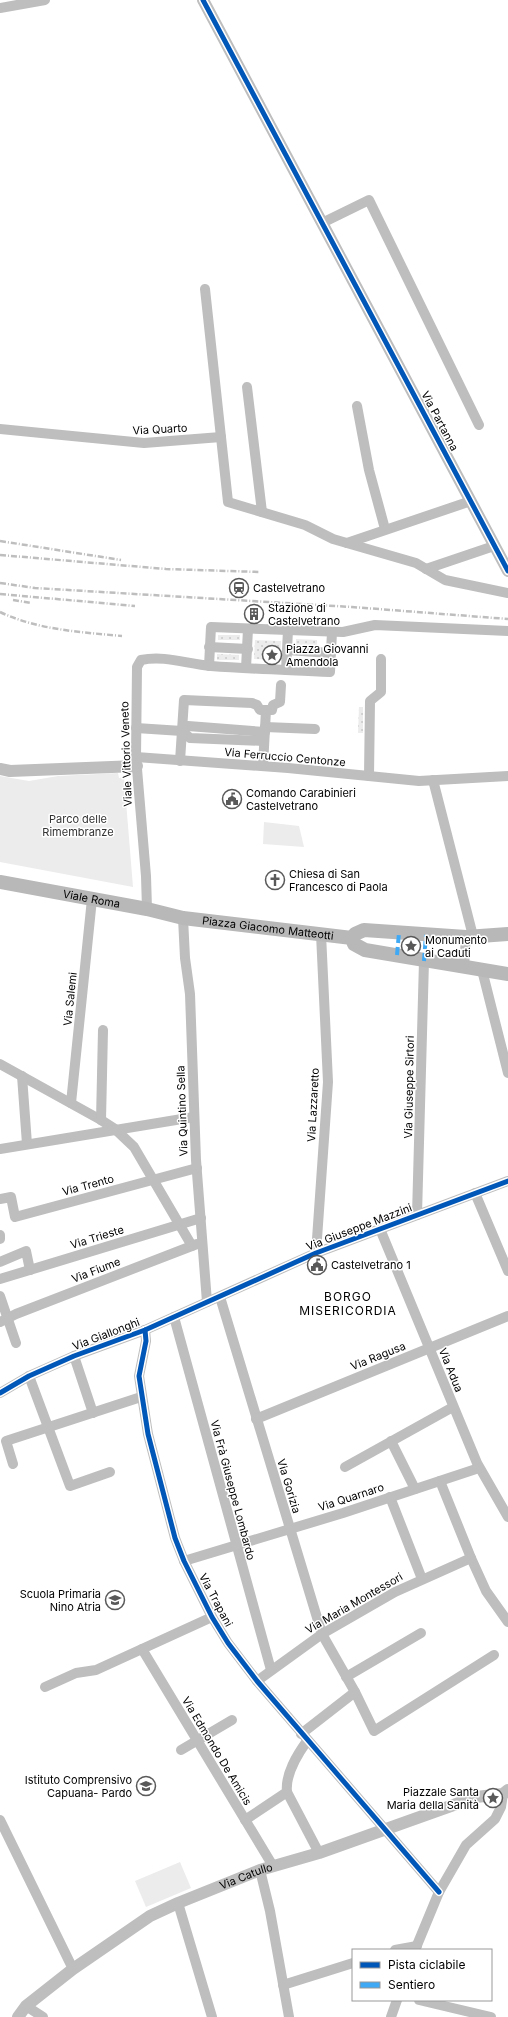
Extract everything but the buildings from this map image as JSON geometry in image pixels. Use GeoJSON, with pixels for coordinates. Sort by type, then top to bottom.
{"type":"FeatureCollection","features":[{"type":"Feature","properties":{"kind":"main road","name":"Viale Roma"},"geometry":{"type":"LineString","coordinates":[[0,883],[147,909],[183,918]]}},
{"type":"Feature","properties":{"kind":"main road","name":"Piazza Giacomo Matteotti"},"geometry":{"type":"LineString","coordinates":[[183,918],[352,938]]}},
{"type":"Feature","properties":{"kind":"main road"},"geometry":{"type":"LineString","coordinates":[[508,934],[469,937],[364,930],[355,934],[352,938],[354,944],[362,949],[424,961],[508,974]]}},
{"type":"Feature","properties":{"kind":"street"},"geometry":{"type":"LineString","coordinates":[[0,8],[45,0]]}},
{"type":"Feature","properties":{"kind":"street","name":"Via Partanna"},"geometry":{"type":"LineString","coordinates":[[203,0],[508,571]]}},
{"type":"Feature","properties":{"kind":"street"},"geometry":{"type":"LineString","coordinates":[[322,223],[369,200],[479,425]]}},
{"type":"Feature","properties":{"kind":"street"},"geometry":{"type":"LineString","coordinates":[[205,289],[228,502],[305,525],[347,543],[416,563],[445,580],[508,593]]}},
{"type":"Feature","properties":{"kind":"street"},"geometry":{"type":"LineString","coordinates":[[247,387],[262,512]]}},
{"type":"Feature","properties":{"kind":"street"},"geometry":{"type":"LineString","coordinates":[[357,406],[369,470],[385,529]]}},
{"type":"Feature","properties":{"kind":"street","name":"Via Quarto"},"geometry":{"type":"LineString","coordinates":[[0,429],[144,443],[221,436]]}},
{"type":"Feature","properties":{"kind":"street"},"geometry":{"type":"LineString","coordinates":[[347,543],[471,501]]}},
{"type":"Feature","properties":{"kind":"street"},"geometry":{"type":"LineString","coordinates":[[426,569],[494,546]]}},
{"type":"Feature","properties":{"kind":"street"},"geometry":{"type":"LineString","coordinates":[[332,632],[330,672],[205,665],[209,647],[210,627],[343,632],[375,625],[508,632]]}},
{"type":"Feature","properties":{"kind":"street"},"geometry":{"type":"LineString","coordinates":[[246,668],[248,629]]}},
{"type":"Feature","properties":{"kind":"street"},"geometry":{"type":"LineString","coordinates":[[286,670],[288,630]]}},
{"type":"Feature","properties":{"kind":"street"},"geometry":{"type":"LineString","coordinates":[[209,647],[248,649]]}},
{"type":"Feature","properties":{"kind":"street"},"geometry":{"type":"LineString","coordinates":[[287,650],[331,653]]}},
{"type":"Feature","properties":{"kind":"street","name":"Viale Vittorio Veneto"},"geometry":{"type":"LineString","coordinates":[[147,909],[146,876],[137,761],[137,667],[141,660],[150,658],[205,665]]}},
{"type":"Feature","properties":{"kind":"street"},"geometry":{"type":"LineString","coordinates":[[369,776],[370,701],[380,692],[381,659]]}},
{"type":"Feature","properties":{"kind":"street"},"geometry":{"type":"LineString","coordinates":[[180,761],[184,700],[252,703],[258,705],[260,710],[272,710],[273,705],[280,702],[281,685]]}},
{"type":"Feature","properties":{"kind":"street"},"geometry":{"type":"LineString","coordinates":[[263,766],[266,710]]}},
{"type":"Feature","properties":{"kind":"street"},"geometry":{"type":"LineString","coordinates":[[136,728],[182,731],[188,726],[265,733],[315,729]]}},
{"type":"Feature","properties":{"kind":"street"},"geometry":{"type":"LineString","coordinates":[[0,769],[10,771],[137,761]]}},
{"type":"Feature","properties":{"kind":"street","name":"Via Ferruccio Centonze"},"geometry":{"type":"LineString","coordinates":[[137,761],[180,761],[263,766],[369,776],[433,780],[508,776]]}},
{"type":"Feature","properties":{"kind":"street"},"geometry":{"type":"LineString","coordinates":[[433,780],[469,937],[464,967]]}},
{"type":"Feature","properties":{"kind":"street","name":"Via Salemi"},"geometry":{"type":"LineString","coordinates":[[71,1103],[92,899]]}},
{"type":"Feature","properties":{"kind":"street","name":"Via Quintino Sella"},"geometry":{"type":"LineString","coordinates":[[183,918],[185,958],[190,994],[194,1117],[207,1302]]}},
{"type":"Feature","properties":{"kind":"street","name":"Via Lazzaretto"},"geometry":{"type":"LineString","coordinates":[[316,1254],[328,1082],[321,934]]}},
{"type":"Feature","properties":{"kind":"street","name":"Via Giuseppe Sirtori"},"geometry":{"type":"LineString","coordinates":[[417,1215],[424,961]]}},
{"type":"Feature","properties":{"kind":"street"},"geometry":{"type":"LineString","coordinates":[[482,970],[508,1073]]}},
{"type":"Feature","properties":{"kind":"street"},"geometry":{"type":"LineString","coordinates":[[101,1120],[103,1030]]}},
{"type":"Feature","properties":{"kind":"street"},"geometry":{"type":"LineString","coordinates":[[0,1064],[101,1120],[115,1129],[134,1147],[192,1246]]}},
{"type":"Feature","properties":{"kind":"street"},"geometry":{"type":"LineString","coordinates":[[22,1076],[27,1144]]}},
{"type":"Feature","properties":{"kind":"street"},"geometry":{"type":"LineString","coordinates":[[0,1149],[194,1117]]}},
{"type":"Feature","properties":{"kind":"street","name":"Via Trento"},"geometry":{"type":"LineString","coordinates":[[0,1199],[11,1198],[15,1217],[197,1168]]}},
{"type":"Feature","properties":{"kind":"street","name":"Via Giuseppe Mazzini"},"geometry":{"type":"LineString","coordinates":[[220,1297],[316,1254],[508,1181]]}},
{"type":"Feature","properties":{"kind":"street"},"geometry":{"type":"LineString","coordinates":[[475,1193],[508,1271]]}},
{"type":"Feature","properties":{"kind":"street","name":"Via Trieste"},"geometry":{"type":"LineString","coordinates":[[0,1279],[201,1218]]}},
{"type":"Feature","properties":{"kind":"street","name":"Via Adua"},"geometry":{"type":"LineString","coordinates":[[380,1229],[453,1407],[480,1468],[508,1517]]}},
{"type":"Feature","properties":{"kind":"street","name":"Via Fiume"},"geometry":{"type":"LineString","coordinates":[[4,1321],[16,1314],[202,1241]]}},
{"type":"Feature","properties":{"kind":"street"},"geometry":{"type":"LineString","coordinates":[[0,1262],[26,1251],[30,1270]]}},
{"type":"Feature","properties":{"kind":"street"},"geometry":{"type":"LineString","coordinates":[[0,1296],[4,1321],[16,1343]]}},
{"type":"Feature","properties":{"kind":"street","name":"Via Giallonghi"},"geometry":{"type":"LineString","coordinates":[[0,1393],[29,1376],[74,1356],[144,1330],[220,1297]]}},
{"type":"Feature","properties":{"kind":"street","name":"Via Gorizia"},"geometry":{"type":"LineString","coordinates":[[220,1297],[322,1634],[355,1692],[374,1731],[494,1655]]}},
{"type":"Feature","properties":{"kind":"street","name":"Via Ragusa"},"geometry":{"type":"LineString","coordinates":[[256,1418],[508,1316]]}},
{"type":"Feature","properties":{"kind":"street","name":"Via Frà Giuseppe Lombardo"},"geometry":{"type":"LineString","coordinates":[[174,1317],[270,1670]]}},
{"type":"Feature","properties":{"kind":"street","name":"Via Trapani"},"geometry":{"type":"LineString","coordinates":[[144,1330],[146,1341],[138,1376],[141,1397],[159,1481],[184,1561],[212,1617],[228,1643],[304,1738],[384,1829]]}},
{"type":"Feature","properties":{"kind":"street"},"geometry":{"type":"LineString","coordinates":[[74,1356],[93,1413]]}},
{"type":"Feature","properties":{"kind":"street"},"geometry":{"type":"LineString","coordinates":[[29,1376],[70,1486],[110,1472]]}},
{"type":"Feature","properties":{"kind":"street"},"geometry":{"type":"LineString","coordinates":[[13,1464],[6,1441],[141,1397]]}},
{"type":"Feature","properties":{"kind":"street"},"geometry":{"type":"LineString","coordinates":[[345,1467],[453,1407]]}},
{"type":"Feature","properties":{"kind":"street"},"geometry":{"type":"LineString","coordinates":[[391,1441],[415,1490]]}},
{"type":"Feature","properties":{"kind":"street","name":"Via Quarnaro"},"geometry":{"type":"LineString","coordinates":[[184,1561],[415,1490],[480,1468]]}},
{"type":"Feature","properties":{"kind":"street"},"geometry":{"type":"LineString","coordinates":[[440,1481],[486,1591],[508,1622]]}},
{"type":"Feature","properties":{"kind":"street"},"geometry":{"type":"LineString","coordinates":[[390,1497],[422,1579]]}},
{"type":"Feature","properties":{"kind":"street","name":"Via Maria Montessori"},"geometry":{"type":"LineString","coordinates":[[257,1681],[270,1670],[322,1634],[395,1592],[471,1558]]}},
{"type":"Feature","properties":{"kind":"street"},"geometry":{"type":"LineString","coordinates":[[45,1687],[76,1673],[96,1670],[212,1617]]}},
{"type":"Feature","properties":{"kind":"street"},"geometry":{"type":"LineString","coordinates":[[346,1678],[421,1633]]}},
{"type":"Feature","properties":{"kind":"street","name":"Via Edmondo De Amicis"},"geometry":{"type":"LineString","coordinates":[[142,1649],[273,1866]]}},
{"type":"Feature","properties":{"kind":"street"},"geometry":{"type":"LineString","coordinates":[[319,1853],[287,1792],[286,1783],[304,1738],[355,1692]]}},
{"type":"Feature","properties":{"kind":"street"},"geometry":{"type":"LineString","coordinates":[[181,1750],[232,1720]]}},
{"type":"Feature","properties":{"kind":"street"},"geometry":{"type":"LineString","coordinates":[[245,1820],[287,1792]]}},
{"type":"Feature","properties":{"kind":"street"},"geometry":{"type":"LineString","coordinates":[[406,1949],[416,1948],[439,1892],[466,1845],[495,1819],[506,1792]]}},
{"type":"Feature","properties":{"kind":"street","name":"Via Catullo"},"geometry":{"type":"LineString","coordinates":[[18,2017],[26,2006],[73,1969],[150,1916],[178,1903],[260,1870],[319,1853],[476,1797],[506,1792]]}},
{"type":"Feature","properties":{"kind":"street"},"geometry":{"type":"LineString","coordinates":[[0,1820],[73,1969]]}},
{"type":"Feature","properties":{"kind":"street"},"geometry":{"type":"LineString","coordinates":[[384,1829],[439,1892]]}},
{"type":"Feature","properties":{"kind":"street"},"geometry":{"type":"LineString","coordinates":[[260,1870],[270,1911],[289,2017]]}},
{"type":"Feature","properties":{"kind":"street"},"geometry":{"type":"LineString","coordinates":[[178,1903],[212,2017]]}},
{"type":"Feature","properties":{"kind":"street"},"geometry":{"type":"LineString","coordinates":[[283,1985],[352,1963]]}},
{"type":"Feature","properties":{"kind":"street"},"geometry":{"type":"LineString","coordinates":[[391,2017],[397,2001]]}},
{"type":"Feature","properties":{"kind":"street"},"geometry":{"type":"LineString","coordinates":[[423,2001],[491,2017]]}},
{"type":"Feature","properties":{"kind":"street"},"geometry":{"type":"LineString","coordinates":[[26,2006],[43,2017]]}},
{"type":"Feature","properties":{"kind":"green space"},"geometry":{"type":"Polygon","coordinates":[[[218,635],[240,635],[240,640],[218,640],[218,635]]]}},
{"type":"Feature","properties":{"kind":"green space"},"geometry":{"type":"Polygon","coordinates":[[[296,639],[317,640],[317,645],[296,645],[296,639]]]}},
{"type":"Feature","properties":{"kind":"green space"},"geometry":{"type":"Polygon","coordinates":[[[255,640],[281,641],[280,660],[254,659],[255,640]]]}},
{"type":"Feature","properties":{"kind":"green space"},"geometry":{"type":"Polygon","coordinates":[[[217,654],[239,655],[239,660],[217,660],[217,654]]]}},
{"type":"Feature","properties":{"kind":"green space"},"geometry":{"type":"Polygon","coordinates":[[[295,659],[316,659],[316,665],[295,664],[295,659]]]}},
{"type":"Feature","properties":{"kind":"green space"},"geometry":{"type":"Polygon","coordinates":[[[359,707],[363,707],[363,733],[358,733],[359,707]]]}},
{"type":"Feature","properties":{"kind":"green space","name":"Parco delle Rimembranze"},"geometry":{"type":"Polygon","coordinates":[[[118,773],[119,778],[124,777],[133,887],[0,862],[0,776],[29,781],[58,776],[118,773]]]}},
{"type":"Feature","properties":{"kind":"green space"},"geometry":{"type":"Polygon","coordinates":[[[264,822],[299,826],[304,847],[263,844],[264,822]]]}},
{"type":"Feature","properties":{"kind":"green space"},"geometry":{"type":"Polygon","coordinates":[[[180,1862],[191,1888],[146,1907],[135,1881],[180,1862]]]}},
{"type":"Feature","properties":{"kind":"railway"},"geometry":{"type":"LineString","coordinates":[[0,541],[121,560]]}},
{"type":"Feature","properties":{"kind":"railway"},"geometry":{"type":"LineString","coordinates":[[0,555],[166,569],[260,572]]}},
{"type":"Feature","properties":{"kind":"railway"},"geometry":{"type":"LineString","coordinates":[[0,583],[35,588],[352,607],[508,619]]}},
{"type":"Feature","properties":{"kind":"railway"},"geometry":{"type":"LineString","coordinates":[[0,594],[135,606]]}},
{"type":"Feature","properties":{"kind":"railway"},"geometry":{"type":"LineString","coordinates":[[13,600],[31,603]]}},
{"type":"Feature","properties":{"kind":"railway"},"geometry":{"type":"LineString","coordinates":[[0,612],[29,623],[44,626],[122,636]]}},
{"type":"Feature","properties":{"kind":"marked path"},"geometry":{"type":"LineString","coordinates":[[397,955],[399,933]]}},
{"type":"Feature","properties":{"kind":"marked path"},"geometry":{"type":"LineString","coordinates":[[424,961],[426,935]]}},
{"type":"Feature","properties":{"kind":"cycle path"},"geometry":{"type":"LineString","coordinates":[[203,0],[508,571]]}},
{"type":"Feature","properties":{"kind":"cycle path"},"geometry":{"type":"LineString","coordinates":[[0,1393],[29,1376],[74,1356],[145,1330],[316,1253],[508,1181]]}},
{"type":"Feature","properties":{"kind":"cycle path"},"geometry":{"type":"LineString","coordinates":[[145,1330],[146,1341],[139,1376],[148,1434],[175,1538],[184,1561],[212,1617],[228,1643],[257,1681],[439,1892]]}},
{"type":"Feature","properties":{"kind":"place","name":"Castelvetrano"},"geometry":{"type":"Point","coordinates":[239,588]}},
{"type":"Feature","properties":{"kind":"place","name":"Stazione di Castelvetrano"},"geometry":{"type":"Point","coordinates":[254,614]}},
{"type":"Feature","properties":{"kind":"place","name":"Piazza Giovanni Amendola"},"geometry":{"type":"Point","coordinates":[272,655]}},
{"type":"Feature","properties":{"kind":"place","name":"Comando Carabinieri Castelvetrano"},"geometry":{"type":"Point","coordinates":[232,799]}},
{"type":"Feature","properties":{"kind":"place","name":"Chiesa di San Francesco di Paola"},"geometry":{"type":"Point","coordinates":[275,880]}},
{"type":"Feature","properties":{"kind":"place","name":"Monumento ai Caduti"},"geometry":{"type":"Point","coordinates":[411,946]}},
{"type":"Feature","properties":{"kind":"place","name":"Castelvetrano 1"},"geometry":{"type":"Point","coordinates":[317,1265]}},
{"type":"Feature","properties":{"kind":"place","name":"Scuola Primaria Nino Atria"},"geometry":{"type":"Point","coordinates":[115,1600]}},
{"type":"Feature","properties":{"kind":"place","name":"Istituto Comprensivo Capuana- Pardo"},"geometry":{"type":"Point","coordinates":[146,1786]}},
{"type":"Feature","properties":{"kind":"place","name":"Piazzale Santa Maria della Sanità"},"geometry":{"type":"Point","coordinates":[493,1798]}},
{"type":"Feature","properties":{"kind":"district","name":"BORGO MISERICORDIA"},"geometry":{"type":"Point","coordinates":[348,1304]}}]}
